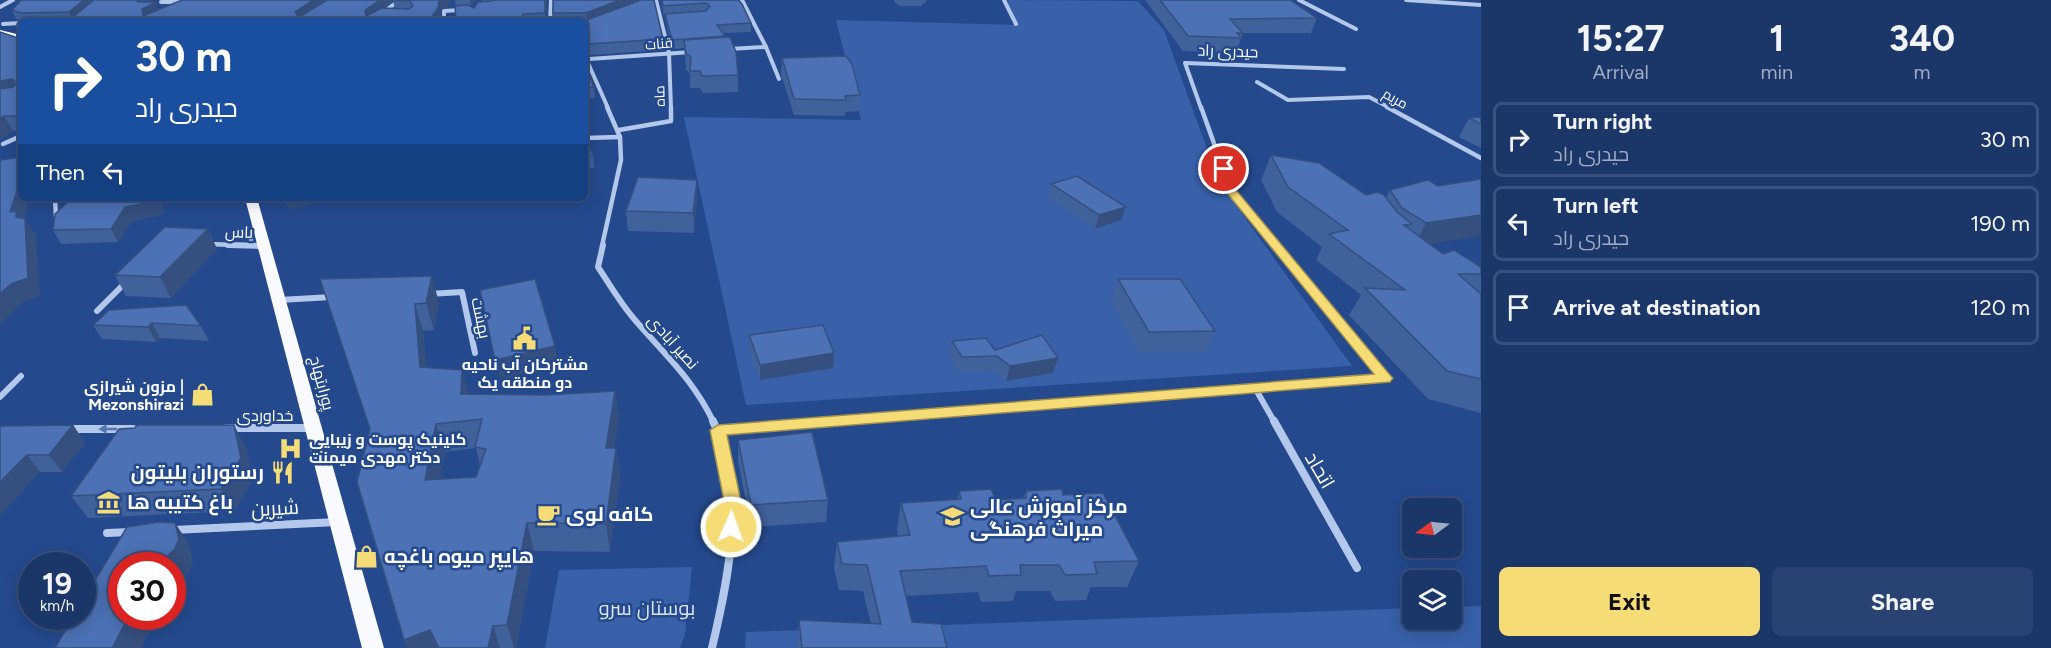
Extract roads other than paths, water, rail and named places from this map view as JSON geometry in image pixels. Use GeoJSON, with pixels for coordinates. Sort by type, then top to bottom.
{"type":"FeatureCollection","features":[{"type":"Feature","properties":{"kind":"main road"},"geometry":{"type":"LineString","coordinates":[[1,27],[18,25]]}},
{"type":"Feature","properties":{"kind":"main road"},"geometry":{"type":"LineString","coordinates":[[1,27],[18,36]]}},
{"type":"Feature","properties":{"kind":"main road","name":"پورابتهاج"},"geometry":{"type":"LineString","coordinates":[[252,201],[373,648]]}},
{"type":"Feature","properties":{"kind":"street"},"geometry":{"type":"LineString","coordinates":[[0,7],[13,0]]}},
{"type":"Feature","properties":{"kind":"street"},"geometry":{"type":"LineString","coordinates":[[374,18],[400,0]]}},
{"type":"Feature","properties":{"kind":"street"},"geometry":{"type":"LineString","coordinates":[[550,18],[551,0]]}},
{"type":"Feature","properties":{"kind":"street"},"geometry":{"type":"LineString","coordinates":[[646,4],[655,0],[666,1]]}},
{"type":"Feature","properties":{"kind":"street"},"geometry":{"type":"LineString","coordinates":[[655,0],[669,53]]}},
{"type":"Feature","properties":{"kind":"street"},"geometry":{"type":"LineString","coordinates":[[742,0],[779,78]]}},
{"type":"Feature","properties":{"kind":"street"},"geometry":{"type":"LineString","coordinates":[[1004,0],[1016,24]]}},
{"type":"Feature","properties":{"kind":"street"},"geometry":{"type":"LineString","coordinates":[[1299,0],[1356,29]]}},
{"type":"Feature","properties":{"kind":"street"},"geometry":{"type":"LineString","coordinates":[[1406,0],[1481,5]]}},
{"type":"Feature","properties":{"kind":"street"},"geometry":{"type":"LineString","coordinates":[[154,7],[178,7],[189,2],[161,2]]}},
{"type":"Feature","properties":{"kind":"street"},"geometry":{"type":"LineString","coordinates":[[444,18],[444,11],[464,10]]}},
{"type":"Feature","properties":{"kind":"street"},"geometry":{"type":"LineString","coordinates":[[383,12],[392,13]]}},
{"type":"Feature","properties":{"kind":"street"},"geometry":{"type":"LineString","coordinates":[[723,50],[766,47]]}},
{"type":"Feature","properties":{"kind":"street","name":"قنات"},"geometry":{"type":"LineString","coordinates":[[588,63],[701,51]]}},
{"type":"Feature","properties":{"kind":"street","name":"ماه"},"geometry":{"type":"LineString","coordinates":[[620,133],[671,121],[669,53]]}},
{"type":"Feature","properties":{"kind":"street","name":"نصیر آبادی"},"geometry":{"type":"LineString","coordinates":[[588,63],[620,133],[621,160],[598,267],[634,319],[667,353],[700,394],[718,430],[734,506],[721,609],[712,648]]}},
{"type":"Feature","properties":{"kind":"street","name":"حیدری راد"},"geometry":{"type":"LineString","coordinates":[[718,430],[1385,378],[1231,191],[1185,63],[1344,69]]}},
{"type":"Feature","properties":{"kind":"street","name":"مریم"},"geometry":{"type":"LineString","coordinates":[[1257,82],[1288,100],[1369,97],[1481,158]]}},
{"type":"Feature","properties":{"kind":"street"},"geometry":{"type":"LineString","coordinates":[[588,138],[620,133]]}},
{"type":"Feature","properties":{"kind":"street"},"geometry":{"type":"LineString","coordinates":[[3,144],[18,137]]}},
{"type":"Feature","properties":{"kind":"street"},"geometry":{"type":"LineString","coordinates":[[55,201],[56,217]]}},
{"type":"Feature","properties":{"kind":"street","name":"یاس"},"geometry":{"type":"LineString","coordinates":[[199,244],[264,246]]}},
{"type":"Feature","properties":{"kind":"street"},"geometry":{"type":"LineString","coordinates":[[97,311],[136,273]]}},
{"type":"Feature","properties":{"kind":"street","name":"بهشت"},"geometry":{"type":"LineString","coordinates":[[416,294],[462,292],[475,353]]}},
{"type":"Feature","properties":{"kind":"street"},"geometry":{"type":"LineString","coordinates":[[279,300],[336,297]]}},
{"type":"Feature","properties":{"kind":"street"},"geometry":{"type":"LineString","coordinates":[[0,398],[21,376]]}},
{"type":"Feature","properties":{"kind":"street","name":"اتحاد"},"geometry":{"type":"LineString","coordinates":[[1255,388],[1357,568]]}},
{"type":"Feature","properties":{"kind":"street","name":"خداوردی"},"geometry":{"type":"LineString","coordinates":[[221,428],[314,428]]}},
{"type":"Feature","properties":{"kind":"street"},"geometry":{"type":"LineString","coordinates":[[58,429],[140,429]]}},
{"type":"Feature","properties":{"kind":"street","name":"شیرین"},"geometry":{"type":"LineString","coordinates":[[164,530],[337,522]]}},
{"type":"Feature","properties":{"kind":"street"},"geometry":{"type":"LineString","coordinates":[[107,533],[141,532]]}},
{"type":"Feature","properties":{"kind":"place","name":"مشترکان آب ناحیه دو منطقه یک"},"geometry":{"type":"Point","coordinates":[525,339]}},
{"type":"Feature","properties":{"kind":"place","name":"مزون شيرازی | Mezonshirazi"},"geometry":{"type":"Point","coordinates":[202,395]}},
{"type":"Feature","properties":{"kind":"place","name":"کلینیک پوست و زیبایی دکتر مهدی میمنت"},"geometry":{"type":"Point","coordinates":[291,448]}},
{"type":"Feature","properties":{"kind":"place","name":"رستوران بلیتون"},"geometry":{"type":"Point","coordinates":[282,472]}},
{"type":"Feature","properties":{"kind":"place","name":"باغ کتیبه ها"},"geometry":{"type":"Point","coordinates":[109,502]}},
{"type":"Feature","properties":{"kind":"place","name":"کافه لوی"},"geometry":{"type":"Point","coordinates":[548,514]}},
{"type":"Feature","properties":{"kind":"place","name":"مرکز آموزش عالی میراث فرهنگی"},"geometry":{"type":"Point","coordinates":[952,517]}},
{"type":"Feature","properties":{"kind":"place","name":"هایپر میوه باغچه"},"geometry":{"type":"Point","coordinates":[366,556]}},
{"type":"Feature","properties":{"kind":"park label","name":"بوستان سرو"},"geometry":{"type":"Point","coordinates":[647,608]}}]}
